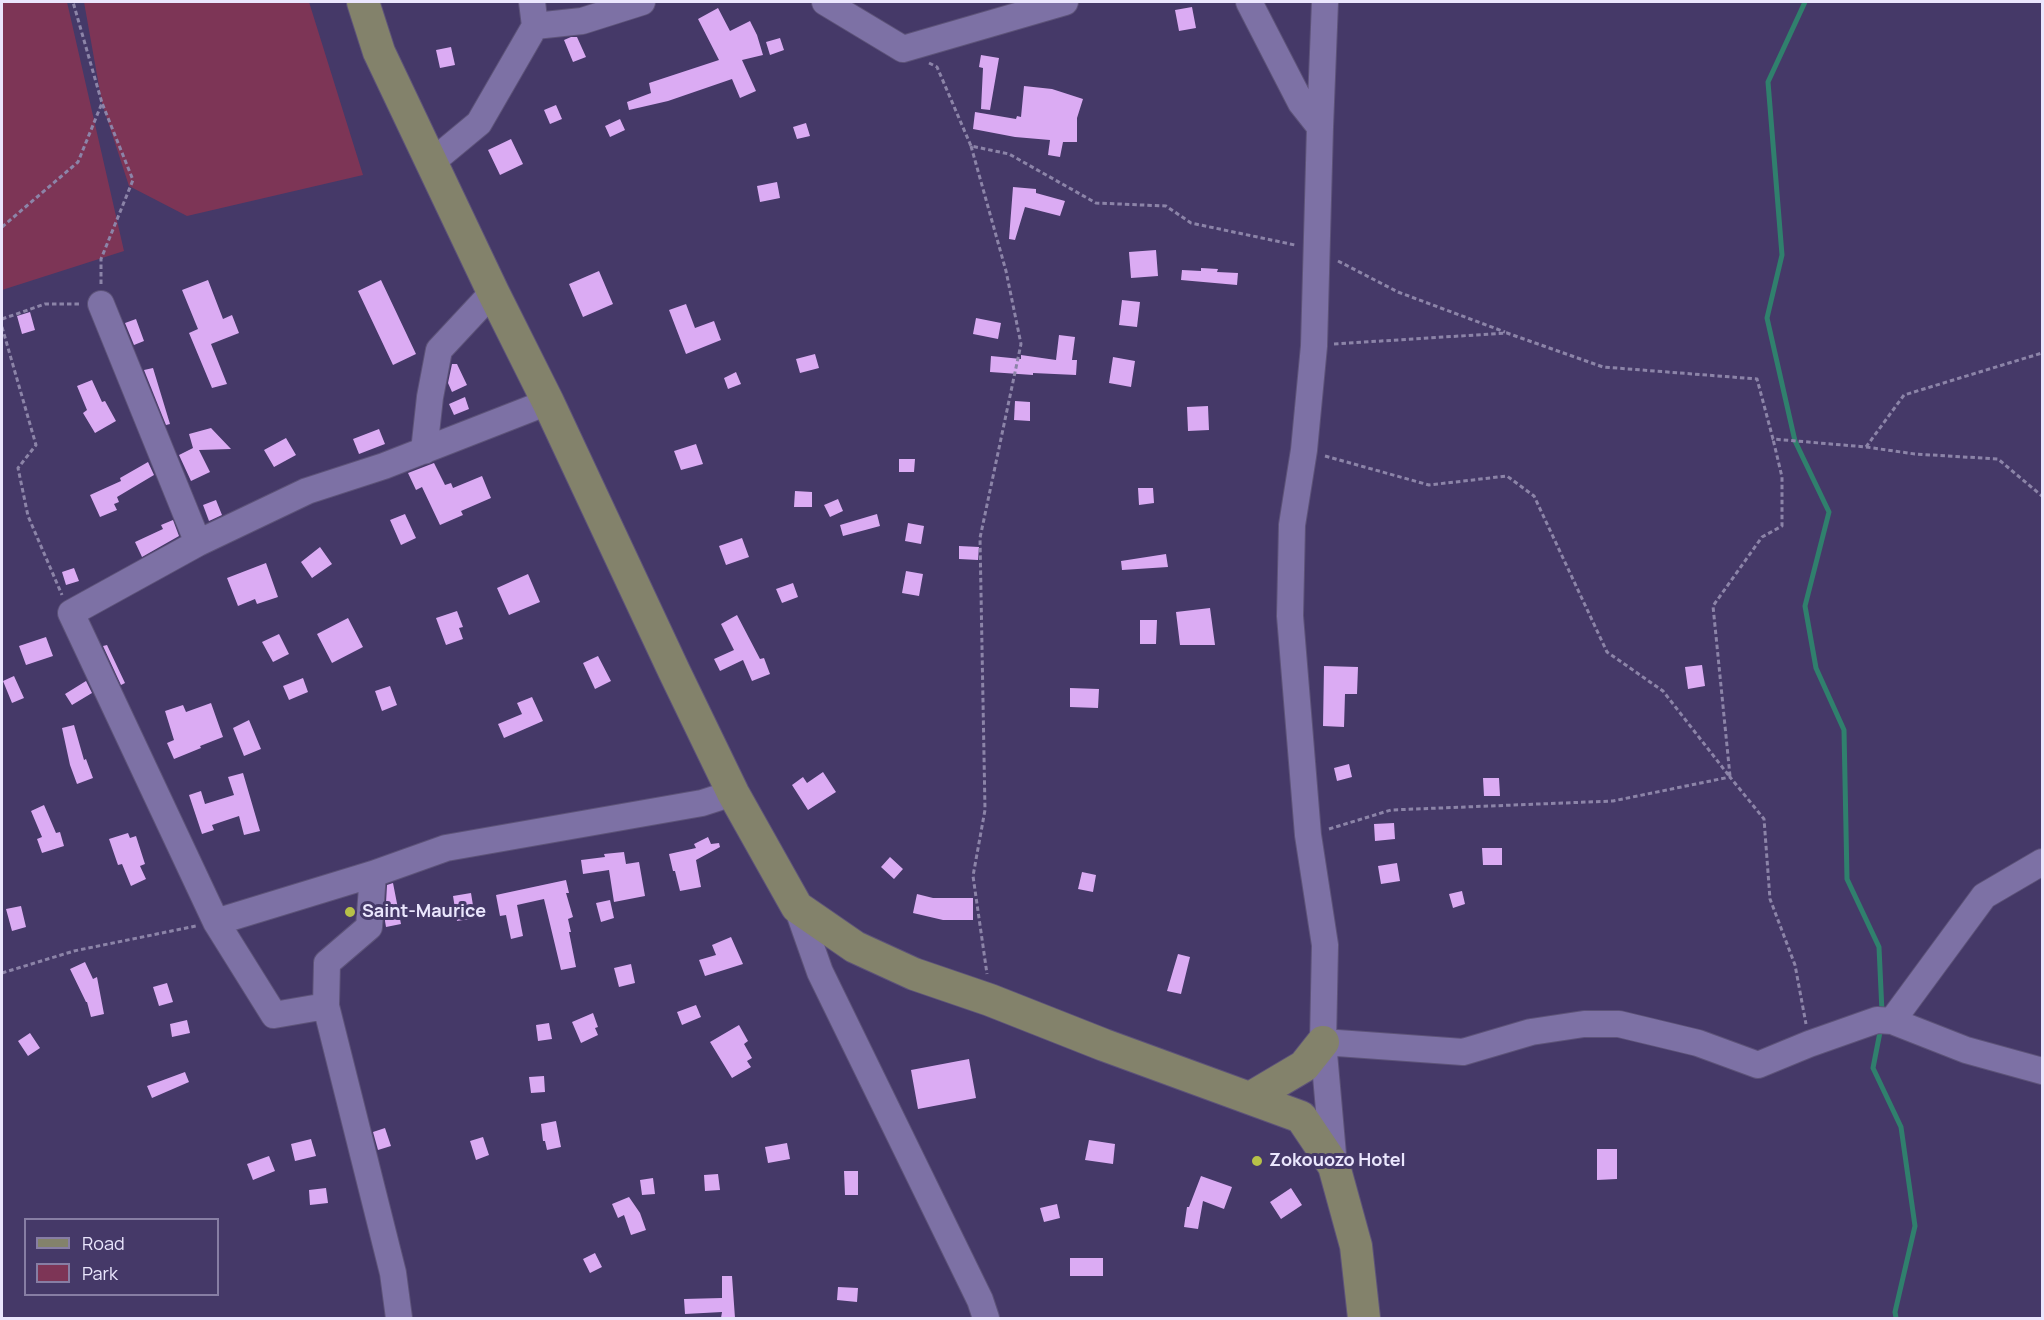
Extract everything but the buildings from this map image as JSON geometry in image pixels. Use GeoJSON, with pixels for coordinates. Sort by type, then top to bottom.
{"type":"FeatureCollection","features":[{"type":"Feature","properties":{"kind":"main road"},"geometry":{"type":"LineString","coordinates":[[363,2],[379,52],[492,292],[548,402],[733,793],[797,907],[855,947],[914,974],[990,1000],[1104,1045],[1301,1117],[1334,1166],[1356,1246],[1364,1318]]}},
{"type":"Feature","properties":{"kind":"main road"},"geometry":{"type":"LineString","coordinates":[[1250,1098],[1304,1065],[1323,1042]]}},
{"type":"Feature","properties":{"kind":"street"},"geometry":{"type":"LineString","coordinates":[[432,162],[479,123],[533,14],[582,21],[642,2]]}},
{"type":"Feature","properties":{"kind":"street"},"geometry":{"type":"LineString","coordinates":[[825,2],[903,49],[1065,2]]}},
{"type":"Feature","properties":{"kind":"street"},"geometry":{"type":"LineString","coordinates":[[1249,2],[1301,103],[1320,127]]}},
{"type":"Feature","properties":{"kind":"street"},"geometry":{"type":"LineString","coordinates":[[1325,2],[1314,346],[1304,450],[1292,525],[1290,616],[1308,835],[1325,945],[1323,1042],[1334,1166]]}},
{"type":"Feature","properties":{"kind":"street"},"geometry":{"type":"LineString","coordinates":[[424,450],[430,397],[439,350],[492,292]]}},
{"type":"Feature","properties":{"kind":"street"},"geometry":{"type":"LineString","coordinates":[[100,304],[198,543]]}},
{"type":"Feature","properties":{"kind":"street"},"geometry":{"type":"LineString","coordinates":[[326,1006],[274,1015],[216,922],[70,613],[198,543],[307,491],[424,450],[548,402]]}},
{"type":"Feature","properties":{"kind":"street"},"geometry":{"type":"LineString","coordinates":[[216,922],[373,874],[446,848],[702,803],[733,793]]}},
{"type":"Feature","properties":{"kind":"street"},"geometry":{"type":"LineString","coordinates":[[1892,1021],[1984,896],[2043,862]]}},
{"type":"Feature","properties":{"kind":"street"},"geometry":{"type":"LineString","coordinates":[[373,874],[369,927],[327,963],[326,1006],[393,1273],[399,1318]]}},
{"type":"Feature","properties":{"kind":"street"},"geometry":{"type":"LineString","coordinates":[[797,907],[819,972],[980,1300],[986,1318]]}},
{"type":"Feature","properties":{"kind":"street"},"geometry":{"type":"LineString","coordinates":[[1323,1042],[1463,1052],[1531,1032],[1584,1023],[1619,1024],[1698,1043],[1758,1065],[1877,1020],[1892,1021],[1966,1050],[2043,1071]]}},
{"type":"Feature","properties":{"kind":"path"},"geometry":{"type":"LineString","coordinates":[[2,319],[45,304],[100,304],[101,260],[133,180],[102,103],[74,2]]}},
{"type":"Feature","properties":{"kind":"path"},"geometry":{"type":"LineString","coordinates":[[903,49],[937,68],[971,146],[1005,271],[1021,344],[980,538],[986,810],[973,876],[990,1000]]}},
{"type":"Feature","properties":{"kind":"path"},"geometry":{"type":"LineString","coordinates":[[2,227],[78,162],[102,103]]}},
{"type":"Feature","properties":{"kind":"path"},"geometry":{"type":"LineString","coordinates":[[971,146],[1009,154],[1095,203],[1166,206],[1191,223],[1316,250],[1398,291],[1604,367],[1757,379],[1782,477],[1782,526],[1762,537],[1713,606],[1730,777]]}},
{"type":"Feature","properties":{"kind":"path"},"geometry":{"type":"LineString","coordinates":[[2,327],[36,445],[18,468],[28,516],[70,613]]}},
{"type":"Feature","properties":{"kind":"path"},"geometry":{"type":"LineString","coordinates":[[1314,346],[1507,333]]}},
{"type":"Feature","properties":{"kind":"path"},"geometry":{"type":"LineString","coordinates":[[1866,447],[1904,395],[2043,353]]}},
{"type":"Feature","properties":{"kind":"path"},"geometry":{"type":"LineString","coordinates":[[1773,439],[1866,447],[1915,454],[1998,459],[2043,496]]}},
{"type":"Feature","properties":{"kind":"path"},"geometry":{"type":"LineString","coordinates":[[1304,450],[1429,485],[1507,476],[1534,496],[1607,652],[1664,691],[1764,819],[1770,898],[1795,964],[1809,1044]]}},
{"type":"Feature","properties":{"kind":"path"},"geometry":{"type":"LineString","coordinates":[[1308,835],[1391,810],[1613,801],[1730,777]]}},
{"type":"Feature","properties":{"kind":"path"},"geometry":{"type":"LineString","coordinates":[[2,973],[74,951],[216,922]]}},
{"type":"Feature","properties":{"kind":"green space"},"geometry":{"type":"Polygon","coordinates":[[[2,2],[67,2],[124,251],[2,290],[2,2]]]}},
{"type":"Feature","properties":{"kind":"green space"},"geometry":{"type":"Polygon","coordinates":[[[84,2],[309,2],[363,175],[187,216],[129,186],[102,103],[84,2]]]}},
{"type":"Feature","properties":{"kind":"waterway"},"geometry":{"type":"LineString","coordinates":[[1805,2],[1768,82],[1782,255],[1767,318],[1795,441],[1829,512],[1805,606],[1816,668],[1844,730],[1847,879],[1879,947],[1882,1012]]}},
{"type":"Feature","properties":{"kind":"waterway"},"geometry":{"type":"LineString","coordinates":[[1881,1027],[1873,1068],[1901,1127],[1915,1226],[1895,1312],[1896,1318]]}},
{"type":"Feature","properties":{"kind":"place","name":"Saint-Maurice"},"geometry":{"type":"Point","coordinates":[350,912]}},
{"type":"Feature","properties":{"kind":"place","name":"Zokouozo Hotel"},"geometry":{"type":"Point","coordinates":[1257,1161]}}]}
